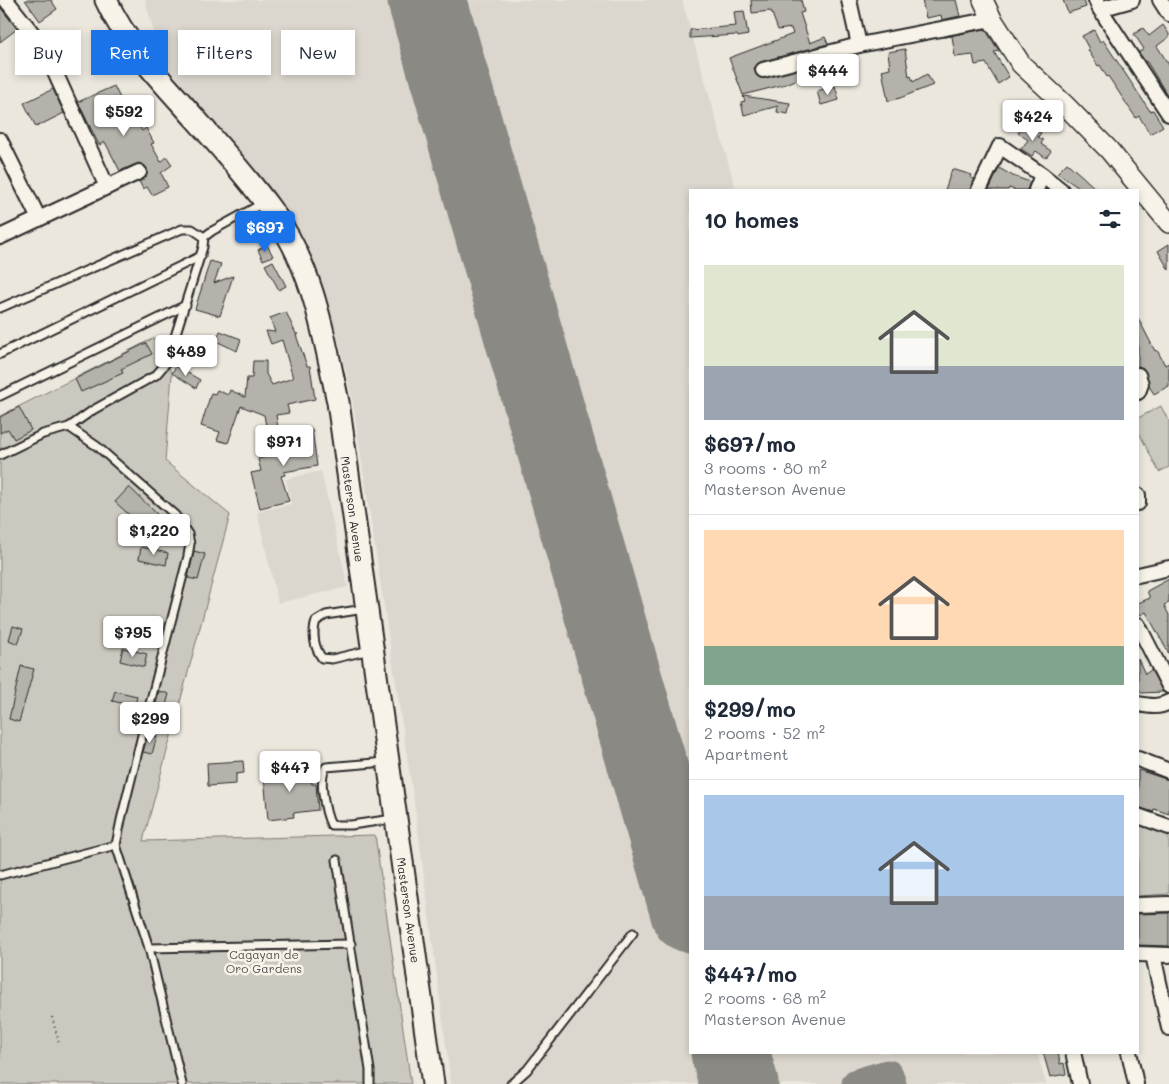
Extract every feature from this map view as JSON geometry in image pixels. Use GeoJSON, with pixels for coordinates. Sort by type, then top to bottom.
{"type":"FeatureCollection","features":[{"type":"Feature","properties":{"kind":"main road","name":"Masterson Avenue"},"geometry":{"type":"LineString","coordinates":[[106,0],[114,18],[135,51],[219,145],[265,202],[288,235],[301,262],[318,314],[338,402],[433,1084]]}},
{"type":"Feature","properties":{"kind":"street"},"geometry":{"type":"LineString","coordinates":[[849,0],[860,45]]}},
{"type":"Feature","properties":{"kind":"street"},"geometry":{"type":"LineString","coordinates":[[983,0],[992,19],[1021,64],[1109,150],[1169,224]]}},
{"type":"Feature","properties":{"kind":"street"},"geometry":{"type":"LineString","coordinates":[[1132,0],[1098,5],[1169,114]]}},
{"type":"Feature","properties":{"kind":"street"},"geometry":{"type":"LineString","coordinates":[[1160,0],[1169,14]]}},
{"type":"Feature","properties":{"kind":"street"},"geometry":{"type":"LineString","coordinates":[[8,1],[48,57],[107,187]]}},
{"type":"Feature","properties":{"kind":"street"},"geometry":{"type":"LineString","coordinates":[[763,70],[860,45],[992,19]]}},
{"type":"Feature","properties":{"kind":"street"},"geometry":{"type":"LineString","coordinates":[[0,140],[39,218]]}},
{"type":"Feature","properties":{"kind":"street"},"geometry":{"type":"LineString","coordinates":[[979,189],[1000,146],[1060,189]]}},
{"type":"Feature","properties":{"kind":"street"},"geometry":{"type":"LineString","coordinates":[[0,236],[139,172]]}},
{"type":"Feature","properties":{"kind":"street"},"geometry":{"type":"LineString","coordinates":[[1036,189],[1042,175]]}},
{"type":"Feature","properties":{"kind":"street"},"geometry":{"type":"LineString","coordinates":[[1139,377],[1141,384],[1139,389]]}},
{"type":"Feature","properties":{"kind":"street"},"geometry":{"type":"LineString","coordinates":[[1139,575],[1169,568]]}},
{"type":"Feature","properties":{"kind":"street"},"geometry":{"type":"LineString","coordinates":[[1139,627],[1169,686]]}},
{"type":"Feature","properties":{"kind":"street"},"geometry":{"type":"LineString","coordinates":[[1139,704],[1162,706],[1169,702]]}},
{"type":"Feature","properties":{"kind":"street"},"geometry":{"type":"LineString","coordinates":[[1139,759],[1169,771]]}},
{"type":"Feature","properties":{"kind":"street"},"geometry":{"type":"LineString","coordinates":[[1139,816],[1169,827]]}},
{"type":"Feature","properties":{"kind":"street"},"geometry":{"type":"LineString","coordinates":[[1139,905],[1169,904]]}},
{"type":"Feature","properties":{"kind":"street"},"geometry":{"type":"LineString","coordinates":[[1139,954],[1169,955]]}},
{"type":"Feature","properties":{"kind":"street"},"geometry":{"type":"LineString","coordinates":[[1153,955],[1169,1028]]}},
{"type":"Feature","properties":{"kind":"street"},"geometry":{"type":"LineString","coordinates":[[1072,1054],[1080,1084]]}},
{"type":"Feature","properties":{"kind":"street"},"geometry":{"type":"LineString","coordinates":[[1129,1054],[1136,1084]]}},
{"type":"Feature","properties":{"kind":"lane"},"geometry":{"type":"LineString","coordinates":[[0,455],[43,434],[69,427],[93,410],[156,375],[167,362],[186,305],[204,237],[265,202]]}},
{"type":"Feature","properties":{"kind":"lane"},"geometry":{"type":"LineString","coordinates":[[0,308],[182,229],[192,229],[204,237]]}},
{"type":"Feature","properties":{"kind":"lane"},"geometry":{"type":"LineString","coordinates":[[0,354],[200,256]]}},
{"type":"Feature","properties":{"kind":"lane"},"geometry":{"type":"LineString","coordinates":[[0,396],[186,305]]}},
{"type":"Feature","properties":{"kind":"lane"},"geometry":{"type":"LineString","coordinates":[[69,427],[98,447],[175,515],[188,534],[190,544],[116,845],[149,948],[182,1084]]}},
{"type":"Feature","properties":{"kind":"lane"},"geometry":{"type":"LineString","coordinates":[[367,609],[326,615],[316,621],[313,629],[316,652],[322,658],[332,659],[372,650]]}},
{"type":"Feature","properties":{"kind":"lane"},"geometry":{"type":"LineString","coordinates":[[388,762],[326,767],[322,772],[322,781],[327,818],[331,825],[351,825],[396,818]]}},
{"type":"Feature","properties":{"kind":"lane"},"geometry":{"type":"LineString","coordinates":[[0,875],[116,845]]}},
{"type":"Feature","properties":{"kind":"lane"},"geometry":{"type":"LineString","coordinates":[[337,860],[370,1070],[370,1084]]}},
{"type":"Feature","properties":{"kind":"lane"},"geometry":{"type":"LineString","coordinates":[[512,1084],[527,1070],[633,933]]}},
{"type":"Feature","properties":{"kind":"lane"},"geometry":{"type":"LineString","coordinates":[[149,948],[351,944]]}},
{"type":"Feature","properties":{"kind":"path"},"geometry":{"type":"LineString","coordinates":[[52,1017],[59,1043]]}},
{"type":"Feature","properties":{"kind":"shaded area"},"geometry":{"type":"Polygon","coordinates":[[[145,0],[682,0],[736,189],[689,189],[689,1054],[1037,1054],[1046,1084],[451,1084],[416,815],[352,398],[340,346],[312,259],[300,233],[282,206],[168,67],[168,30],[154,30],[145,0]]]}},
{"type":"Feature","properties":{"kind":"shaded area"},"geometry":{"type":"Polygon","coordinates":[[[321,471],[348,587],[278,603],[257,512],[291,504],[286,479],[321,471]]]}},
{"type":"Feature","properties":{"kind":"green space","name":"Cagayan de Oro Gardens"},"geometry":{"type":"Polygon","coordinates":[[[154,338],[172,374],[165,461],[230,515],[143,841],[375,835],[411,1084],[0,1084],[0,416],[154,338]]]}},
{"type":"Feature","properties":{"kind":"green space"},"geometry":{"type":"Polygon","coordinates":[[[1161,406],[1169,422],[1169,467],[1159,472],[1139,433],[1139,417],[1161,406]]]}},
{"type":"Feature","properties":{"kind":"green space"},"geometry":{"type":"Polygon","coordinates":[[[1139,823],[1169,834],[1169,894],[1139,896],[1139,823]]]}},
{"type":"Feature","properties":{"kind":"building"},"geometry":{"type":"Polygon","coordinates":[[[25,0],[51,0],[57,9],[40,21],[25,0]]]}},
{"type":"Feature","properties":{"kind":"building"},"geometry":{"type":"Polygon","coordinates":[[[751,0],[801,0],[804,12],[800,13],[810,43],[825,37],[828,44],[760,62],[754,68],[757,76],[765,78],[846,57],[847,70],[821,73],[820,70],[786,84],[743,95],[729,58],[793,34],[791,28],[778,30],[771,11],[752,13],[751,0]]]}},
{"type":"Feature","properties":{"kind":"building"},"geometry":{"type":"Polygon","coordinates":[[[922,0],[956,0],[960,16],[942,20],[941,15],[926,18],[922,0]]]}},
{"type":"Feature","properties":{"kind":"building"},"geometry":{"type":"Polygon","coordinates":[[[1063,0],[1084,0],[1086,7],[1068,13],[1063,0]]]}},
{"type":"Feature","properties":{"kind":"building"},"geometry":{"type":"Polygon","coordinates":[[[0,7],[17,29],[0,42],[0,7]]]}},
{"type":"Feature","properties":{"kind":"building"},"geometry":{"type":"Polygon","coordinates":[[[744,11],[748,35],[690,38],[690,30],[736,26],[734,12],[744,11]]]}},
{"type":"Feature","properties":{"kind":"building"},"geometry":{"type":"Polygon","coordinates":[[[1163,25],[1169,37],[1157,46],[1169,65],[1169,98],[1147,62],[1139,53],[1144,49],[1134,34],[1143,28],[1149,36],[1163,25]]]}},
{"type":"Feature","properties":{"kind":"building"},"geometry":{"type":"Polygon","coordinates":[[[985,29],[999,51],[994,52],[1009,77],[998,84],[986,63],[975,65],[973,55],[955,57],[952,36],[944,37],[985,29]]]}},
{"type":"Feature","properties":{"kind":"building"},"geometry":{"type":"Polygon","coordinates":[[[1094,30],[1100,42],[1103,40],[1150,111],[1153,110],[1163,126],[1150,134],[1139,116],[1136,118],[1100,65],[1098,66],[1082,36],[1094,30]]]}},
{"type":"Feature","properties":{"kind":"building"},"geometry":{"type":"Polygon","coordinates":[[[905,49],[909,77],[911,76],[913,82],[927,74],[933,85],[888,101],[882,70],[890,68],[888,52],[905,49]]]}},
{"type":"Feature","properties":{"kind":"building"},"geometry":{"type":"Polygon","coordinates":[[[114,86],[125,108],[129,106],[142,131],[146,128],[154,143],[151,144],[161,162],[167,157],[172,165],[161,173],[168,187],[152,195],[147,187],[143,189],[139,181],[146,177],[147,168],[139,163],[120,171],[105,142],[99,145],[78,102],[114,86]]]}},
{"type":"Feature","properties":{"kind":"building"},"geometry":{"type":"Polygon","coordinates":[[[835,86],[839,100],[821,105],[817,91],[835,86]]]}},
{"type":"Feature","properties":{"kind":"building"},"geometry":{"type":"Polygon","coordinates":[[[53,89],[64,113],[36,127],[24,103],[53,89]]]}},
{"type":"Feature","properties":{"kind":"building"},"geometry":{"type":"Polygon","coordinates":[[[743,96],[790,103],[788,114],[777,112],[778,106],[744,115],[741,102],[745,101],[743,96]]]}},
{"type":"Feature","properties":{"kind":"building"},"geometry":{"type":"Polygon","coordinates":[[[1025,123],[1041,133],[1038,137],[1043,140],[1041,144],[1051,151],[1046,158],[1036,151],[1032,156],[1021,149],[1028,140],[1018,133],[1025,123]]]}},
{"type":"Feature","properties":{"kind":"building"},"geometry":{"type":"Polygon","coordinates":[[[1067,163],[1096,189],[1081,189],[1057,173],[1067,163]]]}},
{"type":"Feature","properties":{"kind":"building"},"geometry":{"type":"Polygon","coordinates":[[[999,168],[1013,176],[1030,182],[1027,189],[989,189],[999,168]]]}},
{"type":"Feature","properties":{"kind":"building"},"geometry":{"type":"Polygon","coordinates":[[[952,169],[972,175],[971,178],[975,179],[970,189],[945,189],[952,169]]]}},
{"type":"Feature","properties":{"kind":"building"},"geometry":{"type":"Polygon","coordinates":[[[1169,244],[1169,270],[1158,251],[1169,244]]]}},
{"type":"Feature","properties":{"kind":"building"},"geometry":{"type":"Polygon","coordinates":[[[267,245],[273,256],[263,260],[258,250],[267,245]]]}},
{"type":"Feature","properties":{"kind":"building"},"geometry":{"type":"Polygon","coordinates":[[[210,261],[221,264],[214,283],[233,276],[220,316],[195,309],[210,261]]]}},
{"type":"Feature","properties":{"kind":"building"},"geometry":{"type":"Polygon","coordinates":[[[273,261],[286,286],[279,290],[265,265],[273,261]]]}},
{"type":"Feature","properties":{"kind":"building"},"geometry":{"type":"Polygon","coordinates":[[[286,312],[296,334],[299,334],[296,335],[307,366],[310,366],[315,399],[287,405],[289,413],[276,415],[279,435],[268,437],[264,415],[241,406],[228,443],[217,440],[220,432],[201,426],[211,393],[215,394],[217,390],[228,395],[230,390],[245,397],[247,378],[252,378],[253,361],[266,361],[266,374],[272,385],[293,378],[282,340],[271,344],[266,331],[275,332],[270,318],[286,312]]]}},
{"type":"Feature","properties":{"kind":"building"},"geometry":{"type":"Polygon","coordinates":[[[1139,320],[1155,351],[1157,350],[1165,365],[1169,363],[1169,386],[1154,394],[1143,368],[1139,366],[1139,320]]]}},
{"type":"Feature","properties":{"kind":"building"},"geometry":{"type":"Polygon","coordinates":[[[220,331],[241,339],[237,351],[216,341],[220,331]]]}},
{"type":"Feature","properties":{"kind":"building"},"geometry":{"type":"Polygon","coordinates":[[[146,343],[152,354],[121,369],[123,373],[81,392],[75,379],[146,343]]]}},
{"type":"Feature","properties":{"kind":"building"},"geometry":{"type":"Polygon","coordinates":[[[176,366],[200,380],[196,388],[172,373],[176,366]]]}},
{"type":"Feature","properties":{"kind":"building"},"geometry":{"type":"Polygon","coordinates":[[[19,407],[31,430],[14,439],[8,429],[0,433],[0,417],[19,407]]]}},
{"type":"Feature","properties":{"kind":"building"},"geometry":{"type":"Polygon","coordinates":[[[312,429],[317,466],[284,472],[285,475],[281,476],[289,501],[260,508],[251,473],[261,471],[258,459],[285,452],[282,434],[312,429]]]}},
{"type":"Feature","properties":{"kind":"building"},"geometry":{"type":"Polygon","coordinates":[[[129,487],[157,514],[142,530],[133,521],[135,520],[115,502],[129,487]]]}},
{"type":"Feature","properties":{"kind":"building"},"geometry":{"type":"Polygon","coordinates":[[[141,547],[168,553],[166,565],[139,559],[141,547]]]}},
{"type":"Feature","properties":{"kind":"building"},"geometry":{"type":"Polygon","coordinates":[[[194,551],[205,554],[198,580],[188,578],[194,551]]]}},
{"type":"Feature","properties":{"kind":"building"},"geometry":{"type":"Polygon","coordinates":[[[1169,579],[1169,603],[1164,605],[1169,615],[1169,654],[1146,612],[1141,615],[1139,612],[1139,603],[1150,598],[1147,591],[1169,579]]]}},
{"type":"Feature","properties":{"kind":"building"},"geometry":{"type":"Polygon","coordinates":[[[13,626],[23,629],[18,644],[9,640],[13,626]]]}},
{"type":"Feature","properties":{"kind":"building"},"geometry":{"type":"Polygon","coordinates":[[[123,648],[147,654],[144,667],[120,661],[123,648]]]}},
{"type":"Feature","properties":{"kind":"building"},"geometry":{"type":"Polygon","coordinates":[[[1139,661],[1145,674],[1151,670],[1163,692],[1141,693],[1139,688],[1139,661]]]}},
{"type":"Feature","properties":{"kind":"building"},"geometry":{"type":"Polygon","coordinates":[[[21,666],[34,669],[19,722],[9,719],[21,666]]]}},
{"type":"Feature","properties":{"kind":"building"},"geometry":{"type":"Polygon","coordinates":[[[115,691],[137,696],[135,706],[112,701],[115,691]]]}},
{"type":"Feature","properties":{"kind":"building"},"geometry":{"type":"Polygon","coordinates":[[[159,691],[169,694],[159,731],[150,729],[159,691]]]}},
{"type":"Feature","properties":{"kind":"building"},"geometry":{"type":"Polygon","coordinates":[[[148,734],[157,736],[152,754],[143,752],[148,734]]]}},
{"type":"Feature","properties":{"kind":"building"},"geometry":{"type":"Polygon","coordinates":[[[243,761],[244,773],[236,774],[236,784],[208,786],[207,763],[243,761]]]}},
{"type":"Feature","properties":{"kind":"building"},"geometry":{"type":"Polygon","coordinates":[[[310,766],[312,784],[316,784],[318,810],[293,813],[294,817],[268,820],[264,776],[275,775],[275,770],[310,766]]]}},
{"type":"Feature","properties":{"kind":"building"},"geometry":{"type":"Polygon","coordinates":[[[1139,770],[1169,780],[1169,814],[1154,809],[1153,812],[1139,807],[1139,770]]]}},
{"type":"Feature","properties":{"kind":"building"},"geometry":{"type":"Polygon","coordinates":[[[1169,913],[1169,946],[1139,945],[1139,914],[1169,913]]]}},
{"type":"Feature","properties":{"kind":"building"},"geometry":{"type":"Polygon","coordinates":[[[1044,1054],[1058,1054],[1060,1064],[1064,1063],[1066,1074],[1050,1077],[1044,1054]]]}},
{"type":"Feature","properties":{"kind":"taxiway"},"geometry":{"type":"LineString","coordinates":[[857,1084],[888,1075],[891,1084]]}},
{"type":"Feature","properties":{"kind":"runway"},"geometry":{"type":"LineString","coordinates":[[427,0],[689,910]]}},
{"type":"Feature","properties":{"kind":"runway"},"geometry":{"type":"LineString","coordinates":[[731,1054],[739,1084]]}}]}
